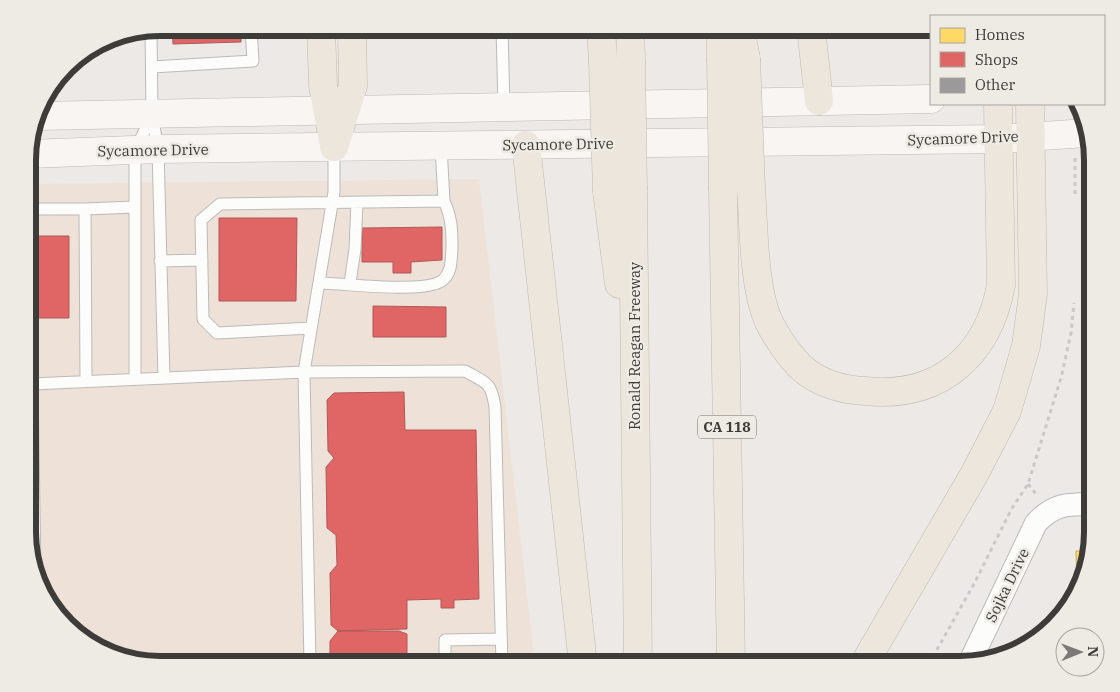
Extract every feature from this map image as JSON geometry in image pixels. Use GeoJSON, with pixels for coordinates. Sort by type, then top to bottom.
{"type":"FeatureCollection","features":[{"type":"Feature","properties":{"kind":"highway"},"geometry":{"type":"LineString","coordinates":[[602,36],[620,191]]}},
{"type":"Feature","properties":{"kind":"highway"},"geometry":{"type":"LineString","coordinates":[[620,191],[631,60],[630,36]]}},
{"type":"Feature","properties":{"kind":"highway","name":"CA 118"},"geometry":{"type":"LineString","coordinates":[[724,36],[733,59],[723,190],[731,655]]}},
{"type":"Feature","properties":{"kind":"highway"},"geometry":{"type":"LineString","coordinates":[[738,36],[733,59],[751,188],[760,292],[770,325],[790,355],[808,373],[848,390],[879,393],[905,392],[930,384],[951,372],[971,354],[985,335],[996,309],[1000,285],[998,105]]}},
{"type":"Feature","properties":{"kind":"highway"},"geometry":{"type":"LineString","coordinates":[[812,36],[819,101]]}},
{"type":"Feature","properties":{"kind":"highway"},"geometry":{"type":"LineString","coordinates":[[321,37],[323,86],[337,111]]}},
{"type":"Feature","properties":{"kind":"highway"},"geometry":{"type":"LineString","coordinates":[[334,146],[337,111],[353,86],[352,37]]}},
{"type":"Feature","properties":{"kind":"highway"},"geometry":{"type":"LineString","coordinates":[[869,655],[975,473],[1008,411],[1026,346],[1033,294],[1030,105]]}},
{"type":"Feature","properties":{"kind":"highway"},"geometry":{"type":"LineString","coordinates":[[526,145],[582,655]]}},
{"type":"Feature","properties":{"kind":"highway","name":"Ronald Reagan Freeway"},"geometry":{"type":"LineString","coordinates":[[620,191],[634,406],[638,655]]}},
{"type":"Feature","properties":{"kind":"main road"},"geometry":{"type":"LineString","coordinates":[[45,116],[930,99]]}},
{"type":"Feature","properties":{"kind":"main road","name":"Sycamore Drive"},"geometry":{"type":"LineString","coordinates":[[36,154],[334,146],[999,139],[1080,133]]}},
{"type":"Feature","properties":{"kind":"street","name":"Sojka Drive"},"geometry":{"type":"LineString","coordinates":[[974,654],[1036,523],[1049,510],[1070,504],[1083,504]]}},
{"type":"Feature","properties":{"kind":"lane"},"geometry":{"type":"LineString","coordinates":[[135,379],[135,207],[152,115],[151,37]]}},
{"type":"Feature","properties":{"kind":"lane"},"geometry":{"type":"LineString","coordinates":[[152,67],[253,61],[252,37]]}},
{"type":"Feature","properties":{"kind":"lane"},"geometry":{"type":"LineString","coordinates":[[502,37],[504,107]]}},
{"type":"Feature","properties":{"kind":"lane"},"geometry":{"type":"LineString","coordinates":[[152,115],[147,150],[160,261],[164,378]]}},
{"type":"Feature","properties":{"kind":"lane"},"geometry":{"type":"LineString","coordinates":[[310,656],[304,372],[332,203],[334,146]]}},
{"type":"Feature","properties":{"kind":"lane"},"geometry":{"type":"LineString","coordinates":[[319,283],[350,283],[411,288],[436,285],[446,278],[451,266],[452,229],[451,216],[444,201],[441,146]]}},
{"type":"Feature","properties":{"kind":"lane"},"geometry":{"type":"LineString","coordinates":[[311,328],[217,333],[203,319],[201,220],[220,204],[444,201]]}},
{"type":"Feature","properties":{"kind":"lane"},"geometry":{"type":"LineString","coordinates":[[350,283],[358,203]]}},
{"type":"Feature","properties":{"kind":"lane"},"geometry":{"type":"LineString","coordinates":[[36,209],[135,207]]}},
{"type":"Feature","properties":{"kind":"lane"},"geometry":{"type":"LineString","coordinates":[[85,208],[86,381]]}},
{"type":"Feature","properties":{"kind":"lane"},"geometry":{"type":"LineString","coordinates":[[160,261],[202,260]]}},
{"type":"Feature","properties":{"kind":"lane"},"geometry":{"type":"LineString","coordinates":[[36,384],[304,372],[465,371],[488,384],[492,390],[495,407],[502,656]]}},
{"type":"Feature","properties":{"kind":"lane"},"geometry":{"type":"LineString","coordinates":[[446,656],[445,640],[501,639]]}},
{"type":"Feature","properties":{"kind":"path"},"geometry":{"type":"LineString","coordinates":[[1075,158],[1075,196]]}},
{"type":"Feature","properties":{"kind":"path"},"geometry":{"type":"LineString","coordinates":[[934,655],[975,582],[1012,508],[1028,484],[1061,378],[1071,334],[1074,302]]}},
{"type":"Feature","properties":{"kind":"shaded area"},"geometry":{"type":"Polygon","coordinates":[[[479,179],[534,656],[144,655],[128,652],[113,646],[91,635],[78,625],[57,601],[49,587],[40,564],[37,548],[36,184],[479,179]]]}},
{"type":"Feature","properties":{"kind":"building: Homes"},"geometry":{"type":"Polygon","coordinates":[[[1076,551],[1082,551],[1081,556],[1077,573],[1076,551]]]}},
{"type":"Feature","properties":{"kind":"building: Shops"},"geometry":{"type":"Polygon","coordinates":[[[173,37],[241,37],[241,42],[173,44],[173,37]]]}},
{"type":"Feature","properties":{"kind":"building: Shops"},"geometry":{"type":"Polygon","coordinates":[[[219,218],[297,218],[296,301],[219,301],[219,218]]]}},
{"type":"Feature","properties":{"kind":"building: Shops"},"geometry":{"type":"Polygon","coordinates":[[[442,227],[442,260],[411,262],[411,273],[393,273],[393,262],[362,262],[362,228],[442,227]]]}},
{"type":"Feature","properties":{"kind":"building: Shops"},"geometry":{"type":"Polygon","coordinates":[[[36,236],[69,236],[69,318],[36,318],[36,236]]]}},
{"type":"Feature","properties":{"kind":"building: Shops"},"geometry":{"type":"Polygon","coordinates":[[[373,306],[446,307],[446,337],[373,337],[373,306]]]}},
{"type":"Feature","properties":{"kind":"building: Shops"},"geometry":{"type":"Polygon","coordinates":[[[404,392],[405,430],[476,430],[479,599],[454,600],[454,608],[441,608],[441,599],[407,600],[407,629],[338,631],[331,625],[330,573],[337,565],[336,535],[327,528],[326,467],[334,458],[328,451],[327,400],[334,393],[404,392]]]}},
{"type":"Feature","properties":{"kind":"building: Shops"},"geometry":{"type":"Polygon","coordinates":[[[338,631],[399,631],[407,634],[407,656],[330,656],[330,641],[338,631]]]}}]}
